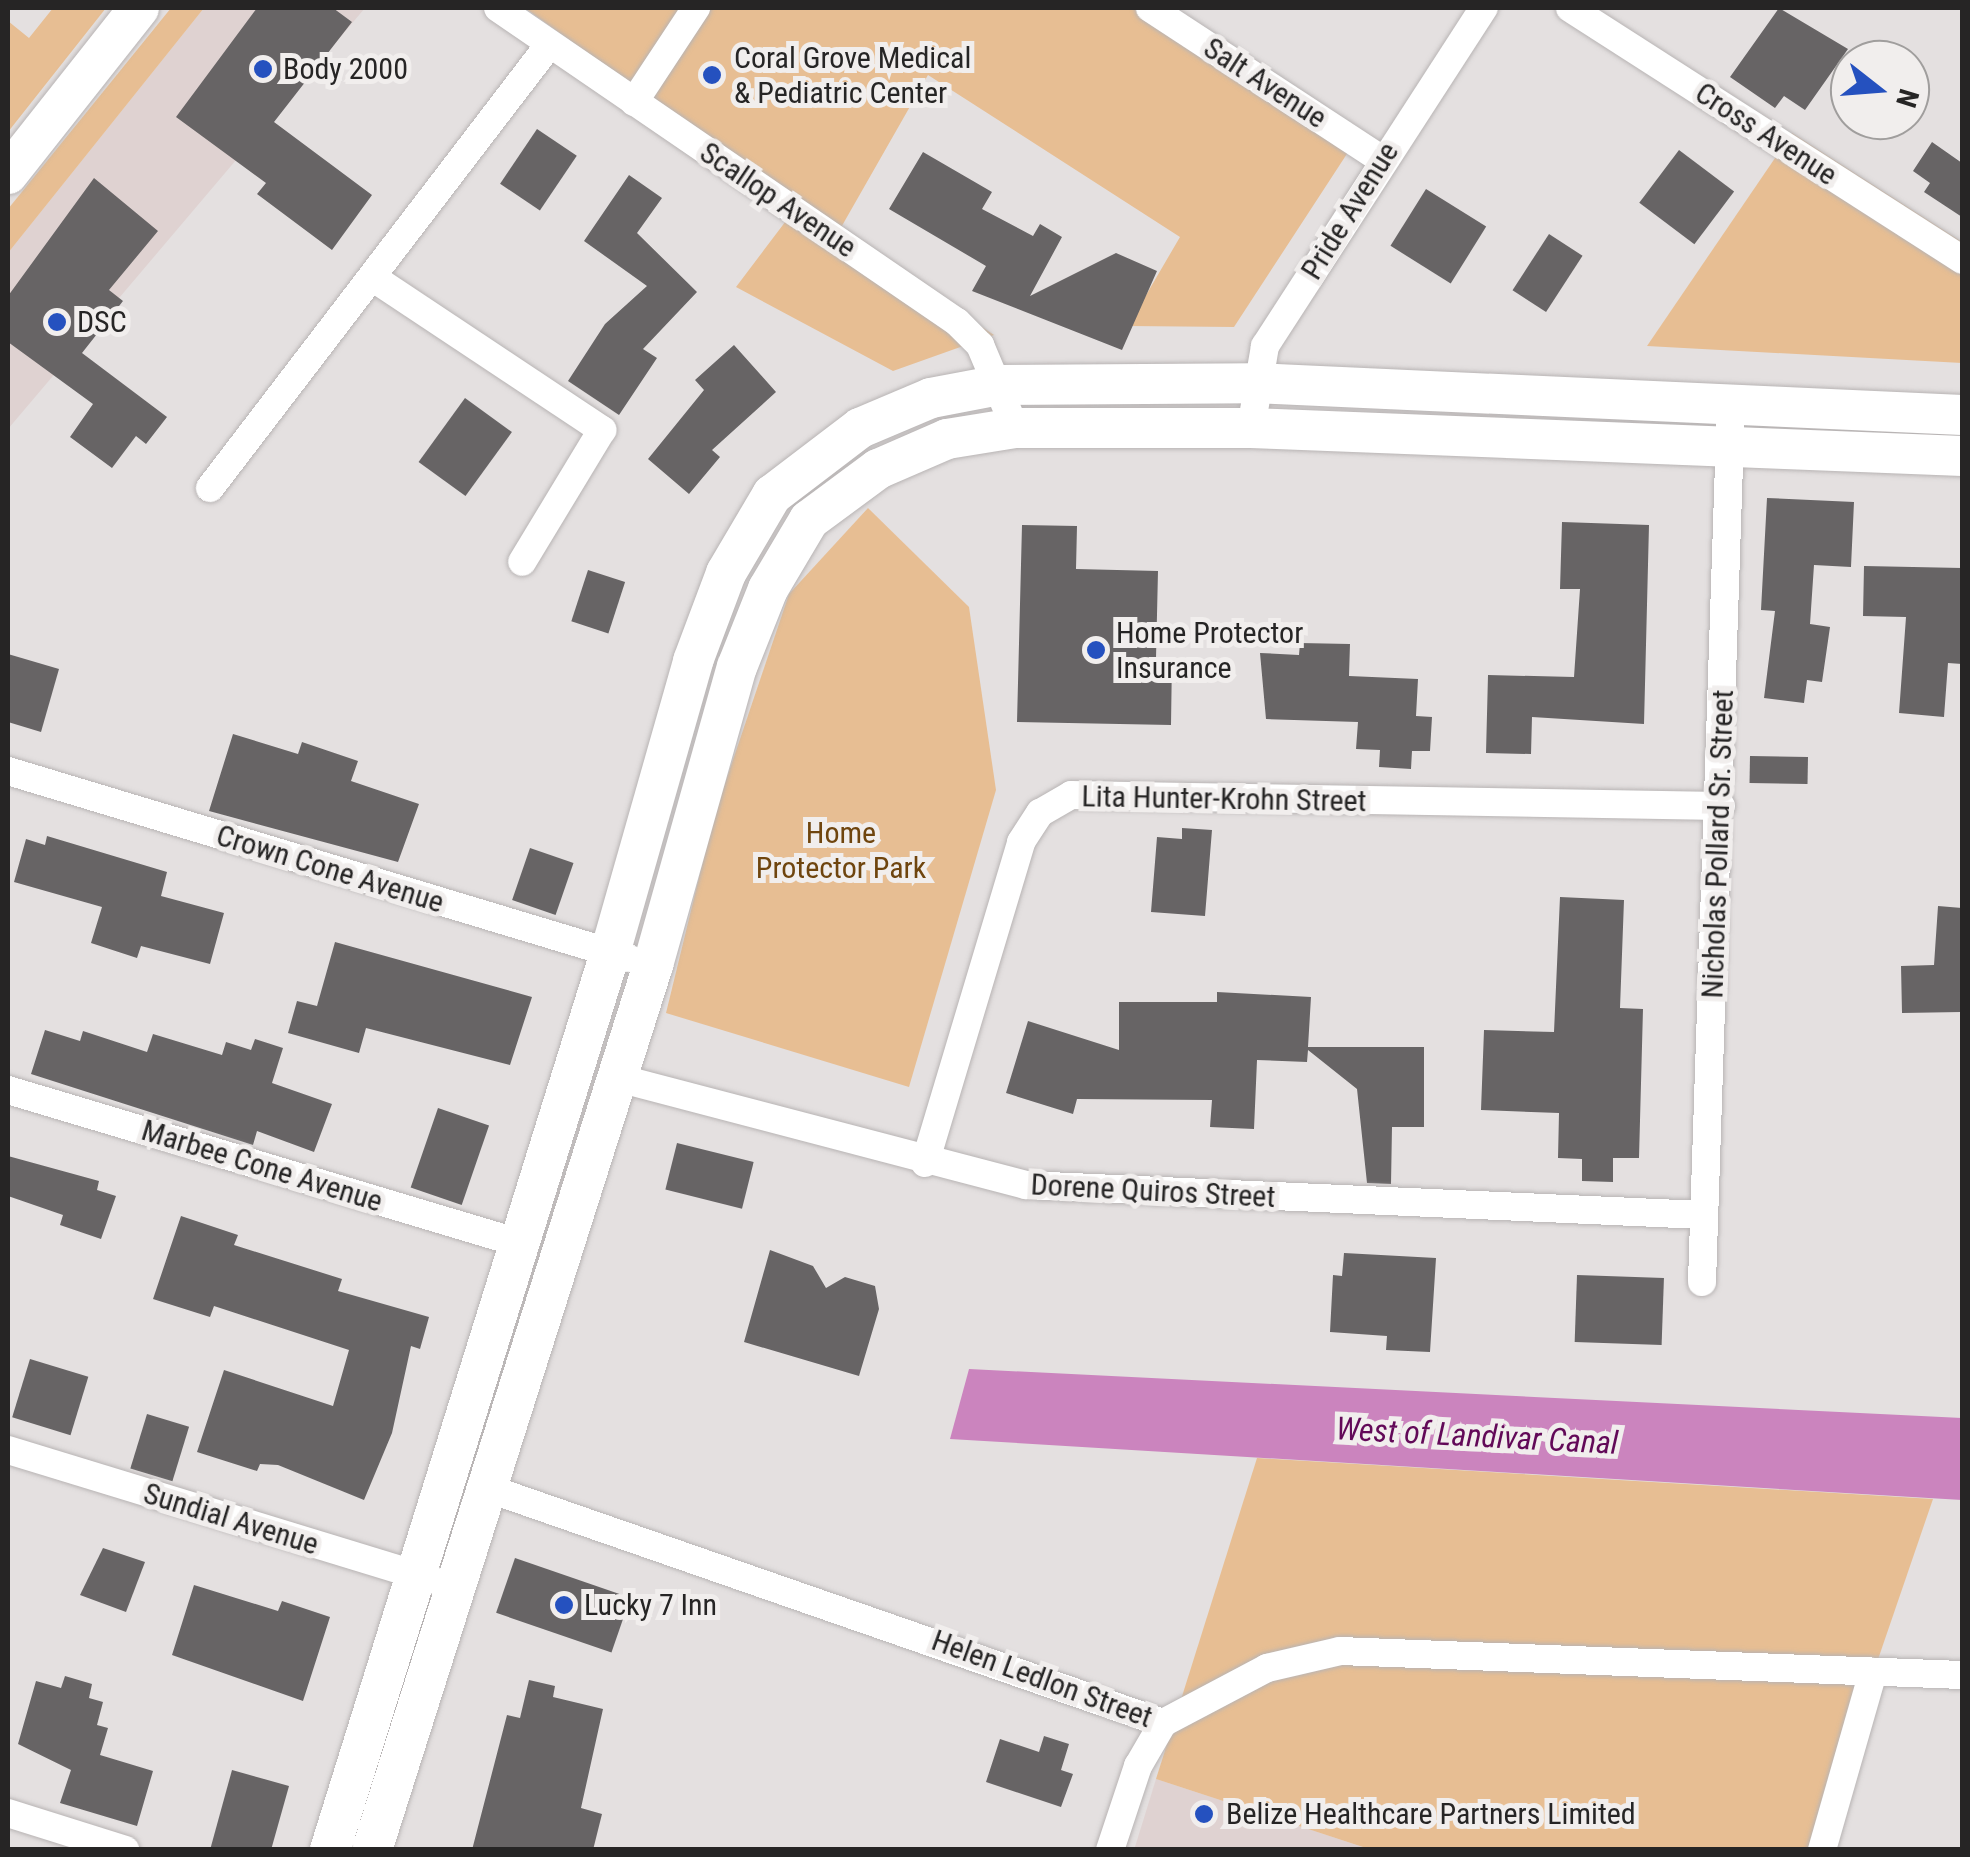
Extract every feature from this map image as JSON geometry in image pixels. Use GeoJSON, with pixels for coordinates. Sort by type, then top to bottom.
{"type":"FeatureCollection","features":[{"type":"Feature","properties":{"kind":"street"},"geometry":{"type":"LineString","coordinates":[[8,174],[139,8]]}},
{"type":"Feature","properties":{"kind":"street","name":"Scallop Avenue"},"geometry":{"type":"LineString","coordinates":[[498,8],[957,322],[980,345],[1015,428]]}},
{"type":"Feature","properties":{"kind":"street"},"geometry":{"type":"LineString","coordinates":[[634,102],[696,8]]}},
{"type":"Feature","properties":{"kind":"street","name":"Salt Avenue"},"geometry":{"type":"LineString","coordinates":[[1150,8],[1381,160]]}},
{"type":"Feature","properties":{"kind":"street","name":"Pride Avenue"},"geometry":{"type":"LineString","coordinates":[[1251,428],[1254,383],[1266,346],[1381,160],[1484,8]]}},
{"type":"Feature","properties":{"kind":"street","name":"Cross Avenue"},"geometry":{"type":"LineString","coordinates":[[1570,8],[1962,260]]}},
{"type":"Feature","properties":{"kind":"street"},"geometry":{"type":"LineString","coordinates":[[210,488],[375,280],[549,45]]}},
{"type":"Feature","properties":{"kind":"street"},"geometry":{"type":"LineString","coordinates":[[375,280],[602,430],[522,562]]}},
{"type":"Feature","properties":{"kind":"street"},"geometry":{"type":"LineString","coordinates":[[330,1850],[516,1242],[610,953],[693,661],[726,573],[772,495],[860,428],[931,398],[999,385],[1254,383],[1962,415]]}},
{"type":"Feature","properties":{"kind":"street","name":"Nicholas Pollard Sr. Street"},"geometry":{"type":"LineString","coordinates":[[1702,1282],[1721,806],[1731,405]]}},
{"type":"Feature","properties":{"kind":"street"},"geometry":{"type":"LineString","coordinates":[[372,1850],[653,966],[737,667],[768,589],[809,520],[878,468],[946,439],[1015,428],[1251,428],[1962,456]]}},
{"type":"Feature","properties":{"kind":"street","name":"Crown Cone Avenue"},"geometry":{"type":"LineString","coordinates":[[8,771],[653,966]]}},
{"type":"Feature","properties":{"kind":"street","name":"Lita Hunter-Krohn Street"},"geometry":{"type":"LineString","coordinates":[[925,1162],[1021,842],[1040,814],[1071,795],[1721,806]]}},
{"type":"Feature","properties":{"kind":"street","name":"Dorene Quiros Street"},"geometry":{"type":"LineString","coordinates":[[618,1078],[925,1162],[1079,1191],[1703,1215]]}},
{"type":"Feature","properties":{"kind":"street","name":"Marbee Cone Avenue"},"geometry":{"type":"LineString","coordinates":[[8,1090],[516,1242]]}},
{"type":"Feature","properties":{"kind":"street","name":"Sundial Avenue"},"geometry":{"type":"LineString","coordinates":[[8,1450],[455,1587]]}},
{"type":"Feature","properties":{"kind":"street","name":"Helen Ledlon Street"},"geometry":{"type":"LineString","coordinates":[[488,1488],[1163,1723],[1267,1668],[1340,1652],[1962,1675]]}},
{"type":"Feature","properties":{"kind":"street"},"geometry":{"type":"LineString","coordinates":[[1822,1850],[1872,1672]]}},
{"type":"Feature","properties":{"kind":"street"},"geometry":{"type":"LineString","coordinates":[[1110,1850],[1138,1766],[1163,1723]]}},
{"type":"Feature","properties":{"kind":"street"},"geometry":{"type":"LineString","coordinates":[[8,1813],[124,1850]]}},
{"type":"Feature","properties":{"kind":"shaded area"},"geometry":{"type":"Polygon","coordinates":[[[204,8],[365,8],[8,429],[8,253],[204,8]]]}},
{"type":"Feature","properties":{"kind":"shaded area","name":"Belize Healthcare Partners Limited"},"geometry":{"type":"Polygon","coordinates":[[[1156,1779],[1369,1849],[1134,1850],[1156,1779]]]}},
{"type":"Feature","properties":{"kind":"green space"},"geometry":{"type":"Polygon","coordinates":[[[53,8],[106,8],[8,132],[8,21],[29,38],[53,8]]]}},
{"type":"Feature","properties":{"kind":"green space"},"geometry":{"type":"Polygon","coordinates":[[[171,8],[204,8],[8,253],[8,209],[171,8]]]}},
{"type":"Feature","properties":{"kind":"green space"},"geometry":{"type":"Polygon","coordinates":[[[525,8],[1133,8],[1356,140],[1234,327],[1128,326],[1180,237],[928,75],[839,231],[994,335],[893,371],[736,287],[798,205],[525,8]]]}},
{"type":"Feature","properties":{"kind":"green space"},"geometry":{"type":"Polygon","coordinates":[[[1792,133],[1962,242],[1962,363],[1647,346],[1792,133]]]}},
{"type":"Feature","properties":{"kind":"green space","name":"Home Protector Park"},"geometry":{"type":"Polygon","coordinates":[[[868,508],[969,607],[996,790],[909,1087],[666,1013],[714,816],[789,594],[868,508]]]}},
{"type":"Feature","properties":{"kind":"green space"},"geometry":{"type":"Polygon","coordinates":[[[1257,1458],[1933,1499],[1813,1849],[1369,1849],[1156,1779],[1257,1458]]]}},
{"type":"Feature","properties":{"kind":"water","name":"West of Landivar Canal"},"geometry":{"type":"Polygon","coordinates":[[[969,1369],[1962,1418],[1962,1500],[950,1439],[969,1369]]]}},
{"type":"Feature","properties":{"kind":"building","name":"Body 2000"},"geometry":{"type":"Polygon","coordinates":[[[257,8],[333,8],[352,22],[274,122],[372,195],[332,250],[257,194],[266,183],[176,117],[257,8]]]}},
{"type":"Feature","properties":{"kind":"building"},"geometry":{"type":"Polygon","coordinates":[[[1779,8],[1833,40],[1830,75],[1805,110],[1784,96],[1775,108],[1730,77],[1779,8]]]}},
{"type":"Feature","properties":{"kind":"building"},"geometry":{"type":"Polygon","coordinates":[[[537,129],[577,156],[540,211],[500,184],[537,129]]]}},
{"type":"Feature","properties":{"kind":"building"},"geometry":{"type":"Polygon","coordinates":[[[1932,142],[1962,163],[1962,217],[1924,192],[1930,183],[1913,171],[1932,142]]]}},
{"type":"Feature","properties":{"kind":"building"},"geometry":{"type":"Polygon","coordinates":[[[1679,150],[1734,192],[1694,244],[1639,203],[1679,150]]]}},
{"type":"Feature","properties":{"kind":"building"},"geometry":{"type":"Polygon","coordinates":[[[923,152],[992,192],[982,209],[1033,236],[1040,224],[1062,237],[1030,296],[1116,253],[1157,271],[1122,350],[972,291],[986,266],[889,209],[923,152]]]}},
{"type":"Feature","properties":{"kind":"building"},"geometry":{"type":"Polygon","coordinates":[[[629,175],[662,198],[637,233],[697,292],[643,349],[657,358],[619,415],[568,381],[605,324],[647,286],[584,241],[629,175]]]}},
{"type":"Feature","properties":{"kind":"building"},"geometry":{"type":"Polygon","coordinates":[[[94,178],[158,231],[109,290],[123,301],[82,353],[167,417],[146,444],[136,436],[112,468],[70,437],[93,404],[8,342],[8,296],[94,178]]]}},
{"type":"Feature","properties":{"kind":"building"},"geometry":{"type":"Polygon","coordinates":[[[1426,189],[1486,227],[1451,283],[1390,246],[1426,189]]]}},
{"type":"Feature","properties":{"kind":"building"},"geometry":{"type":"Polygon","coordinates":[[[1549,234],[1583,256],[1546,312],[1513,290],[1549,234]]]}},
{"type":"Feature","properties":{"kind":"building"},"geometry":{"type":"Polygon","coordinates":[[[734,345],[776,392],[712,450],[720,457],[689,494],[648,459],[704,390],[695,380],[734,345]]]}},
{"type":"Feature","properties":{"kind":"building"},"geometry":{"type":"Polygon","coordinates":[[[465,398],[512,432],[465,496],[419,462],[465,398]]]}},
{"type":"Feature","properties":{"kind":"building"},"geometry":{"type":"Polygon","coordinates":[[[1767,498],[1854,502],[1851,567],[1814,565],[1810,624],[1830,627],[1822,682],[1807,680],[1804,703],[1764,698],[1775,611],[1761,610],[1767,498]]]}},
{"type":"Feature","properties":{"kind":"building"},"geometry":{"type":"Polygon","coordinates":[[[1562,522],[1649,525],[1644,724],[1532,717],[1531,754],[1486,753],[1488,675],[1574,677],[1580,589],[1560,589],[1562,522]]]}},
{"type":"Feature","properties":{"kind":"building"},"geometry":{"type":"Polygon","coordinates":[[[1022,525],[1077,526],[1076,569],[1158,571],[1156,658],[1172,658],[1171,725],[1017,722],[1022,525]]]}},
{"type":"Feature","properties":{"kind":"building"},"geometry":{"type":"Polygon","coordinates":[[[1864,566],[1962,568],[1962,664],[1948,663],[1944,717],[1899,713],[1906,617],[1863,616],[1864,566]]]}},
{"type":"Feature","properties":{"kind":"building"},"geometry":{"type":"Polygon","coordinates":[[[588,570],[625,582],[608,633],[571,621],[588,570]]]}},
{"type":"Feature","properties":{"kind":"building"},"geometry":{"type":"Polygon","coordinates":[[[1300,643],[1350,644],[1349,676],[1418,679],[1416,716],[1432,717],[1430,751],[1412,751],[1411,769],[1379,767],[1380,750],[1356,749],[1358,722],[1266,719],[1260,653],[1299,655],[1300,643]]]}},
{"type":"Feature","properties":{"kind":"building"},"geometry":{"type":"Polygon","coordinates":[[[8,654],[59,669],[41,732],[8,722],[8,654]]]}},
{"type":"Feature","properties":{"kind":"building"},"geometry":{"type":"Polygon","coordinates":[[[233,734],[298,754],[302,742],[358,761],[351,781],[419,804],[398,862],[209,811],[233,734]]]}},
{"type":"Feature","properties":{"kind":"building"},"geometry":{"type":"Polygon","coordinates":[[[1750,756],[1808,757],[1808,784],[1750,783],[1750,756]]]}},
{"type":"Feature","properties":{"kind":"building"},"geometry":{"type":"Polygon","coordinates":[[[1182,828],[1212,830],[1205,916],[1151,912],[1157,837],[1182,839],[1182,828]]]}},
{"type":"Feature","properties":{"kind":"building"},"geometry":{"type":"Polygon","coordinates":[[[47,836],[167,872],[161,896],[224,913],[210,964],[141,946],[137,958],[91,943],[102,907],[14,882],[26,839],[45,845],[47,836]]]}},
{"type":"Feature","properties":{"kind":"building"},"geometry":{"type":"Polygon","coordinates":[[[530,848],[573,863],[556,915],[512,900],[530,848]]]}},
{"type":"Feature","properties":{"kind":"building"},"geometry":{"type":"Polygon","coordinates":[[[1560,897],[1624,900],[1620,1008],[1643,1009],[1639,1158],[1613,1158],[1613,1182],[1582,1181],[1582,1159],[1558,1158],[1559,1113],[1481,1110],[1484,1030],[1554,1032],[1560,897]]]}},
{"type":"Feature","properties":{"kind":"building"},"geometry":{"type":"Polygon","coordinates":[[[1938,906],[1962,908],[1961,1012],[1902,1013],[1901,966],[1934,965],[1938,906]]]}},
{"type":"Feature","properties":{"kind":"building"},"geometry":{"type":"Polygon","coordinates":[[[335,942],[532,997],[510,1065],[366,1028],[359,1053],[288,1033],[297,1001],[317,1006],[335,942]]]}},
{"type":"Feature","properties":{"kind":"building"},"geometry":{"type":"Polygon","coordinates":[[[1217,992],[1311,997],[1308,1047],[1424,1047],[1424,1127],[1392,1127],[1391,1184],[1367,1183],[1357,1089],[1308,1050],[1307,1062],[1257,1060],[1254,1129],[1210,1127],[1212,1100],[1077,1099],[1073,1114],[1006,1093],[1028,1021],[1119,1050],[1119,1002],[1217,1002],[1217,992]]]}},
{"type":"Feature","properties":{"kind":"building"},"geometry":{"type":"Polygon","coordinates":[[[45,1030],[80,1041],[83,1031],[147,1052],[153,1034],[222,1055],[226,1042],[251,1050],[255,1039],[283,1048],[272,1083],[332,1104],[314,1152],[257,1131],[253,1145],[31,1074],[45,1030]]]}},
{"type":"Feature","properties":{"kind":"building"},"geometry":{"type":"Polygon","coordinates":[[[438,1108],[489,1126],[462,1205],[411,1187],[438,1108]]]}},
{"type":"Feature","properties":{"kind":"building"},"geometry":{"type":"Polygon","coordinates":[[[677,1143],[754,1162],[742,1209],[665,1190],[677,1143]]]}},
{"type":"Feature","properties":{"kind":"building"},"geometry":{"type":"Polygon","coordinates":[[[8,1156],[99,1181],[97,1190],[116,1196],[101,1239],[60,1225],[63,1215],[8,1196],[8,1156]]]}},
{"type":"Feature","properties":{"kind":"building"},"geometry":{"type":"Polygon","coordinates":[[[181,1216],[238,1235],[234,1245],[342,1279],[338,1291],[429,1317],[420,1349],[411,1346],[392,1433],[364,1500],[278,1465],[260,1464],[257,1471],[197,1452],[224,1370],[333,1406],[349,1350],[214,1306],[210,1317],[153,1299],[181,1216]]]}},
{"type":"Feature","properties":{"kind":"building"},"geometry":{"type":"Polygon","coordinates":[[[770,1250],[813,1266],[826,1288],[845,1277],[875,1286],[879,1309],[859,1376],[744,1342],[770,1250]]]}},
{"type":"Feature","properties":{"kind":"building"},"geometry":{"type":"Polygon","coordinates":[[[1344,1253],[1436,1258],[1430,1352],[1386,1350],[1387,1336],[1330,1332],[1333,1275],[1342,1276],[1344,1253]]]}},
{"type":"Feature","properties":{"kind":"building"},"geometry":{"type":"Polygon","coordinates":[[[1577,1275],[1664,1278],[1662,1345],[1575,1342],[1577,1275]]]}},
{"type":"Feature","properties":{"kind":"building"},"geometry":{"type":"Polygon","coordinates":[[[30,1359],[88,1377],[70,1435],[12,1417],[30,1359]]]}},
{"type":"Feature","properties":{"kind":"building"},"geometry":{"type":"Polygon","coordinates":[[[147,1414],[189,1427],[172,1481],[130,1469],[147,1414]]]}},
{"type":"Feature","properties":{"kind":"building"},"geometry":{"type":"Polygon","coordinates":[[[103,1548],[145,1562],[126,1612],[80,1595],[103,1548]]]}},
{"type":"Feature","properties":{"kind":"building","name":"Lucky 7 Inn"},"geometry":{"type":"Polygon","coordinates":[[[515,1558],[630,1598],[611,1653],[496,1613],[515,1558]]]}},
{"type":"Feature","properties":{"kind":"building"},"geometry":{"type":"Polygon","coordinates":[[[194,1585],[278,1611],[282,1601],[330,1617],[303,1701],[172,1655],[194,1585]]]}},
{"type":"Feature","properties":{"kind":"building"},"geometry":{"type":"Polygon","coordinates":[[[65,1676],[92,1684],[89,1698],[103,1702],[97,1725],[108,1728],[100,1755],[153,1771],[137,1826],[60,1803],[71,1770],[18,1744],[36,1681],[61,1688],[65,1676]]]}},
{"type":"Feature","properties":{"kind":"building"},"geometry":{"type":"Polygon","coordinates":[[[529,1680],[555,1686],[553,1697],[603,1709],[581,1808],[602,1814],[593,1850],[472,1850],[507,1715],[520,1718],[529,1680]]]}},
{"type":"Feature","properties":{"kind":"building"},"geometry":{"type":"Polygon","coordinates":[[[1044,1736],[1069,1744],[1061,1770],[1073,1774],[1061,1807],[986,1782],[1000,1739],[1039,1752],[1044,1736]]]}},
{"type":"Feature","properties":{"kind":"building"},"geometry":{"type":"Polygon","coordinates":[[[232,1770],[289,1786],[271,1850],[210,1850],[232,1770]]]}},
{"type":"Feature","properties":{"kind":"place","name":"Body 2000"},"geometry":{"type":"Point","coordinates":[263,69]}},
{"type":"Feature","properties":{"kind":"place","name":"Coral Grove Medical & Pediatric Center"},"geometry":{"type":"Point","coordinates":[712,75]}},
{"type":"Feature","properties":{"kind":"place","name":"DSC"},"geometry":{"type":"Point","coordinates":[57,322]}},
{"type":"Feature","properties":{"kind":"place","name":"Home Protector Insurance"},"geometry":{"type":"Point","coordinates":[1096,650]}},
{"type":"Feature","properties":{"kind":"place","name":"Lucky 7 Inn"},"geometry":{"type":"Point","coordinates":[564,1605]}},
{"type":"Feature","properties":{"kind":"place","name":"Belize Healthcare Partners Limited"},"geometry":{"type":"Point","coordinates":[1204,1814]}}]}
